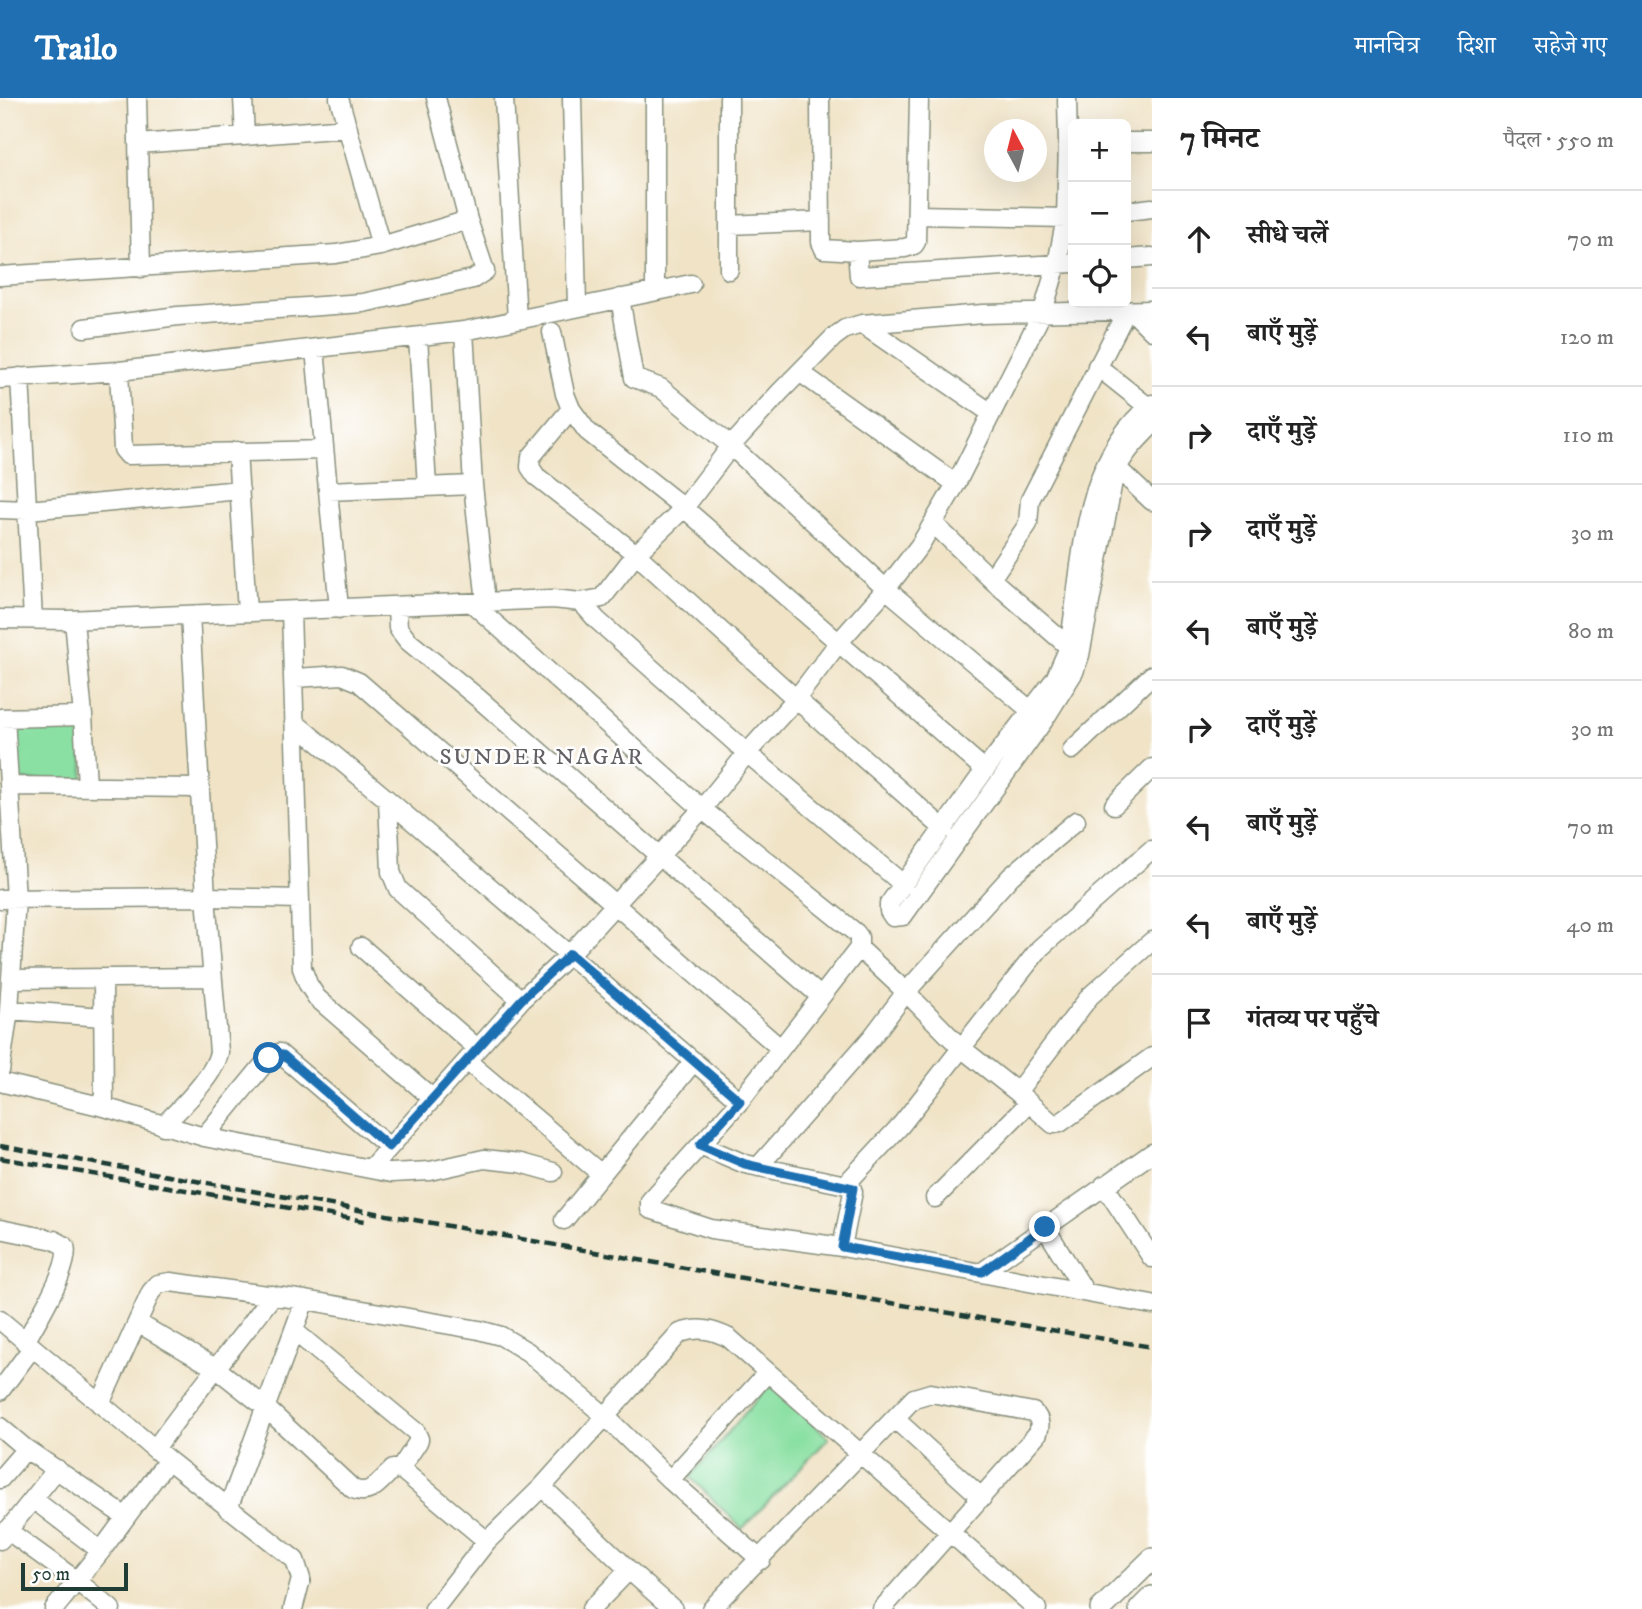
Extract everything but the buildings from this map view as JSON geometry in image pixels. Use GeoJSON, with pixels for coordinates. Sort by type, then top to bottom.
{"type":"FeatureCollection","features":[{"type":"Feature","properties":{"kind":"street"},"geometry":{"type":"LineString","coordinates":[[136,98],[141,268]]}},
{"type":"Feature","properties":{"kind":"street"},"geometry":{"type":"LineString","coordinates":[[243,98],[245,136]]}},
{"type":"Feature","properties":{"kind":"street"},"geometry":{"type":"LineString","coordinates":[[339,98],[381,246]]}},
{"type":"Feature","properties":{"kind":"street"},"geometry":{"type":"LineString","coordinates":[[84,328],[178,316],[363,303],[473,279],[485,271],[468,220],[436,98]]}},
{"type":"Feature","properties":{"kind":"street"},"geometry":{"type":"LineString","coordinates":[[504,98],[517,320]]}},
{"type":"Feature","properties":{"kind":"street"},"geometry":{"type":"LineString","coordinates":[[572,98],[577,306]]}},
{"type":"Feature","properties":{"kind":"street"},"geometry":{"type":"LineString","coordinates":[[655,98],[655,291]]}},
{"type":"Feature","properties":{"kind":"street"},"geometry":{"type":"LineString","coordinates":[[729,98],[729,270]]}},
{"type":"Feature","properties":{"kind":"street"},"geometry":{"type":"LineString","coordinates":[[820,98],[821,242],[824,249],[857,251],[914,245],[919,98]]}},
{"type":"Feature","properties":{"kind":"street"},"geometry":{"type":"LineString","coordinates":[[1067,98],[1069,119]]}},
{"type":"Feature","properties":{"kind":"street"},"geometry":{"type":"LineString","coordinates":[[138,144],[348,128]]}},
{"type":"Feature","properties":{"kind":"street"},"geometry":{"type":"LineString","coordinates":[[1131,142],[1152,142]]}},
{"type":"Feature","properties":{"kind":"street"},"geometry":{"type":"LineString","coordinates":[[1131,210],[1152,208]]}},
{"type":"Feature","properties":{"kind":"street"},"geometry":{"type":"LineString","coordinates":[[917,215],[1068,217]]}},
{"type":"Feature","properties":{"kind":"street"},"geometry":{"type":"LineString","coordinates":[[0,276],[336,254],[381,246],[468,220]]}},
{"type":"Feature","properties":{"kind":"street"},"geometry":{"type":"LineString","coordinates":[[729,225],[821,221]]}},
{"type":"Feature","properties":{"kind":"street"},"geometry":{"type":"LineString","coordinates":[[370,1169],[521,1000],[570,954],[702,809],[886,589],[934,524],[956,484],[1065,263],[1068,228]]}},
{"type":"Feature","properties":{"kind":"street"},"geometry":{"type":"LineString","coordinates":[[857,251],[859,276],[1065,263]]}},
{"type":"Feature","properties":{"kind":"street"},"geometry":{"type":"LineString","coordinates":[[1131,259],[1152,257]]}},
{"type":"Feature","properties":{"kind":"street"},"geometry":{"type":"LineString","coordinates":[[0,379],[118,371],[464,331],[691,284]]}},
{"type":"Feature","properties":{"kind":"street"},"geometry":{"type":"LineString","coordinates":[[620,298],[634,378],[661,388],[731,446],[886,589],[1030,710]]}},
{"type":"Feature","properties":{"kind":"street"},"geometry":{"type":"LineString","coordinates":[[0,620],[74,620],[397,608],[553,599],[593,602],[602,598],[636,554],[684,508],[731,446],[834,337],[853,326],[1043,311],[1152,310]]}},
{"type":"Feature","properties":{"kind":"street"},"geometry":{"type":"LineString","coordinates":[[1129,312],[1152,331]]}},
{"type":"Feature","properties":{"kind":"street"},"geometry":{"type":"LineString","coordinates":[[991,579],[1028,524],[1030,500],[1097,366],[1129,312]]}},
{"type":"Feature","properties":{"kind":"street"},"geometry":{"type":"LineString","coordinates":[[863,324],[990,413]]}},
{"type":"Feature","properties":{"kind":"street"},"geometry":{"type":"LineString","coordinates":[[464,331],[479,603],[702,809],[859,937],[859,948],[740,1101],[650,1201],[650,1209],[711,1229],[842,1247],[1152,1305]]}},
{"type":"Feature","properties":{"kind":"street"},"geometry":{"type":"LineString","coordinates":[[552,331],[565,394],[571,409],[587,431],[684,508],[985,770]]}},
{"type":"Feature","properties":{"kind":"street"},"geometry":{"type":"LineString","coordinates":[[418,337],[426,487]]}},
{"type":"Feature","properties":{"kind":"street"},"geometry":{"type":"LineString","coordinates":[[315,349],[339,609]]}},
{"type":"Feature","properties":{"kind":"street"},"geometry":{"type":"LineString","coordinates":[[1097,366],[1151,407],[1120,438],[1112,464],[1080,655],[1074,672],[1044,720],[903,916],[897,918],[890,913],[889,904],[985,770],[1055,679],[1069,647],[1090,510],[1112,464],[1152,425]]}},
{"type":"Feature","properties":{"kind":"street"},"geometry":{"type":"LineString","coordinates":[[118,371],[124,452],[134,456],[324,450]]}},
{"type":"Feature","properties":{"kind":"street"},"geometry":{"type":"LineString","coordinates":[[801,373],[956,484]]}},
{"type":"Feature","properties":{"kind":"street"},"geometry":{"type":"LineString","coordinates":[[20,377],[33,620]]}},
{"type":"Feature","properties":{"kind":"street"},"geometry":{"type":"LineString","coordinates":[[571,409],[531,457],[530,467],[536,476],[636,554],[944,830]]}},
{"type":"Feature","properties":{"kind":"street"},"geometry":{"type":"LineString","coordinates":[[237,451],[247,612]]}},
{"type":"Feature","properties":{"kind":"street"},"geometry":{"type":"LineString","coordinates":[[1112,464],[1152,501]]}},
{"type":"Feature","properties":{"kind":"street"},"geometry":{"type":"LineString","coordinates":[[328,491],[473,485]]}},
{"type":"Feature","properties":{"kind":"street"},"geometry":{"type":"LineString","coordinates":[[0,509],[28,510],[240,490]]}},
{"type":"Feature","properties":{"kind":"street"},"geometry":{"type":"LineString","coordinates":[[934,524],[991,579],[1069,647]]}},
{"type":"Feature","properties":{"kind":"street"},"geometry":{"type":"LineString","coordinates":[[581,602],[597,620],[747,753],[904,885]]}},
{"type":"Feature","properties":{"kind":"street"},"geometry":{"type":"LineString","coordinates":[[397,608],[398,628],[408,641],[478,698],[820,996]]}},
{"type":"Feature","properties":{"kind":"street"},"geometry":{"type":"LineString","coordinates":[[291,611],[302,968],[313,992],[433,1100]]}},
{"type":"Feature","properties":{"kind":"street"},"geometry":{"type":"LineString","coordinates":[[163,1126],[217,1062],[219,1052],[206,897],[190,615]]}},
{"type":"Feature","properties":{"kind":"street"},"geometry":{"type":"LineString","coordinates":[[74,620],[87,785]]}},
{"type":"Feature","properties":{"kind":"street"},"geometry":{"type":"LineString","coordinates":[[295,678],[342,675],[359,682],[780,1048]]}},
{"type":"Feature","properties":{"kind":"street"},"geometry":{"type":"LineString","coordinates":[[1072,751],[1152,675]]}},
{"type":"Feature","properties":{"kind":"street"},"geometry":{"type":"LineString","coordinates":[[0,1070],[11,979],[8,899],[9,786],[2,718],[83,716]]}},
{"type":"Feature","properties":{"kind":"street"},"geometry":{"type":"LineString","coordinates":[[294,722],[740,1101]]}},
{"type":"Feature","properties":{"kind":"street"},"geometry":{"type":"LineString","coordinates":[[1114,805],[1152,768]]}},
{"type":"Feature","properties":{"kind":"street"},"geometry":{"type":"LineString","coordinates":[[9,786],[200,788]]}},
{"type":"Feature","properties":{"kind":"street"},"geometry":{"type":"LineString","coordinates":[[388,800],[391,872],[398,889],[521,1000]]}},
{"type":"Feature","properties":{"kind":"street"},"geometry":{"type":"LineString","coordinates":[[758,1167],[873,1036],[906,992],[1011,876],[1076,821]]}},
{"type":"Feature","properties":{"kind":"street"},"geometry":{"type":"LineString","coordinates":[[846,1184],[901,1125],[1040,948],[1151,850]]}},
{"type":"Feature","properties":{"kind":"street"},"geometry":{"type":"LineString","coordinates":[[8,899],[300,899]]}},
{"type":"Feature","properties":{"kind":"street"},"geometry":{"type":"LineString","coordinates":[[936,1198],[1023,1097],[1090,996],[1152,941]]}},
{"type":"Feature","properties":{"kind":"street"},"geometry":{"type":"LineString","coordinates":[[361,947],[601,1174]]}},
{"type":"Feature","properties":{"kind":"street"},"geometry":{"type":"LineString","coordinates":[[859,948],[960,1048],[1056,1125],[1152,1057]]}},
{"type":"Feature","properties":{"kind":"street"},"geometry":{"type":"LineString","coordinates":[[11,979],[212,977]]}},
{"type":"Feature","properties":{"kind":"street"},"geometry":{"type":"LineString","coordinates":[[103,979],[104,1107]]}},
{"type":"Feature","properties":{"kind":"street"},"geometry":{"type":"LineString","coordinates":[[9,1010],[103,1017]]}},
{"type":"Feature","properties":{"kind":"street"},"geometry":{"type":"LineString","coordinates":[[204,1137],[269,1058],[279,1053],[389,1147]]}},
{"type":"Feature","properties":{"kind":"street"},"geometry":{"type":"LineString","coordinates":[[564,1220],[694,1061]]}},
{"type":"Feature","properties":{"kind":"street"},"geometry":{"type":"LineString","coordinates":[[0,1082],[104,1107],[204,1137],[370,1169],[405,1174],[484,1159],[512,1161],[553,1172]]}},
{"type":"Feature","properties":{"kind":"street"},"geometry":{"type":"LineString","coordinates":[[700,1145],[745,1164],[846,1184],[854,1189],[842,1247]]}},
{"type":"Feature","properties":{"kind":"street"},"geometry":{"type":"LineString","coordinates":[[982,1272],[1152,1153]]}},
{"type":"Feature","properties":{"kind":"street"},"geometry":{"type":"LineString","coordinates":[[1104,1185],[1152,1258]]}},
{"type":"Feature","properties":{"kind":"street"},"geometry":{"type":"LineString","coordinates":[[1045,1227],[1085,1292]]}},
{"type":"Feature","properties":{"kind":"street"},"geometry":{"type":"LineString","coordinates":[[0,1229],[54,1241],[65,1246],[67,1251],[64,1266],[28,1345],[0,1391]]}},
{"type":"Feature","properties":{"kind":"street"},"geometry":{"type":"LineString","coordinates":[[100,1404],[151,1292],[158,1284],[170,1282],[273,1295],[479,1330],[501,1336],[528,1352],[604,1415],[670,1480],[761,1560]]}},
{"type":"Feature","properties":{"kind":"street"},"geometry":{"type":"LineString","coordinates":[[54,1609],[126,1517],[189,1400],[217,1369],[273,1295]]}},
{"type":"Feature","properties":{"kind":"street"},"geometry":{"type":"LineString","coordinates":[[228,1509],[305,1300]]}},
{"type":"Feature","properties":{"kind":"street"},"geometry":{"type":"LineString","coordinates":[[0,1320],[228,1509],[295,1560],[301,1579],[293,1609]]}},
{"type":"Feature","properties":{"kind":"street"},"geometry":{"type":"LineString","coordinates":[[138,1323],[217,1369],[265,1407],[329,1468],[358,1491],[369,1492],[393,1469],[400,1469],[487,1541]]}},
{"type":"Feature","properties":{"kind":"street"},"geometry":{"type":"LineString","coordinates":[[434,1609],[487,1541],[542,1487],[680,1333],[690,1329],[714,1331],[729,1338],[1037,1609]]}},
{"type":"Feature","properties":{"kind":"street"},"geometry":{"type":"LineString","coordinates":[[294,1331],[416,1432],[418,1442],[400,1469]]}},
{"type":"Feature","properties":{"kind":"street"},"geometry":{"type":"LineString","coordinates":[[670,1480],[768,1372]]}},
{"type":"Feature","properties":{"kind":"street"},"geometry":{"type":"LineString","coordinates":[[711,1609],[915,1398],[932,1393],[1033,1412],[1040,1423],[1038,1433],[882,1609]]}},
{"type":"Feature","properties":{"kind":"street"},"geometry":{"type":"LineString","coordinates":[[895,1419],[982,1499]]}},
{"type":"Feature","properties":{"kind":"street"},"geometry":{"type":"LineString","coordinates":[[0,1427],[26,1449],[126,1517]]}},
{"type":"Feature","properties":{"kind":"street"},"geometry":{"type":"LineString","coordinates":[[0,1479],[26,1449]]}},
{"type":"Feature","properties":{"kind":"street"},"geometry":{"type":"LineString","coordinates":[[57,1469],[4,1535],[77,1581],[111,1609]]}},
{"type":"Feature","properties":{"kind":"street"},"geometry":{"type":"LineString","coordinates":[[542,1487],[673,1609]]}},
{"type":"Feature","properties":{"kind":"street"},"geometry":{"type":"LineString","coordinates":[[33,1499],[101,1551]]}},
{"type":"Feature","properties":{"kind":"street"},"geometry":{"type":"LineString","coordinates":[[1101,1609],[1152,1559]]}},
{"type":"Feature","properties":{"kind":"street"},"geometry":{"type":"LineString","coordinates":[[591,1609],[629,1570]]}},
{"type":"Feature","properties":{"kind":"green space"},"geometry":{"type":"Polygon","coordinates":[[[13,720],[81,720],[84,780],[14,781],[13,720]]]}},
{"type":"Feature","properties":{"kind":"green space"},"geometry":{"type":"Polygon","coordinates":[[[770,1384],[829,1438],[742,1529],[690,1477],[770,1384]]]}},
{"type":"Feature","properties":{"kind":"railway"},"geometry":{"type":"LineString","coordinates":[[0,1146],[707,1272],[1152,1347]]}},
{"type":"Feature","properties":{"kind":"railway"},"geometry":{"type":"LineString","coordinates":[[0,1158],[365,1221]]}},
{"type":"Feature","properties":{"kind":"district","name":"SUNDER NAGAR"},"geometry":{"type":"Point","coordinates":[542,757]}},
{"type":"Feature","properties":{"kind":"route"},"geometry":{"type":"LineString","coordinates":[[269,1058],[275,1053],[283,1055],[389,1147],[521,1000],[570,954],[740,1101],[700,1145],[745,1164],[846,1184],[854,1189],[842,1247],[982,1272],[1045,1227]]}}]}
